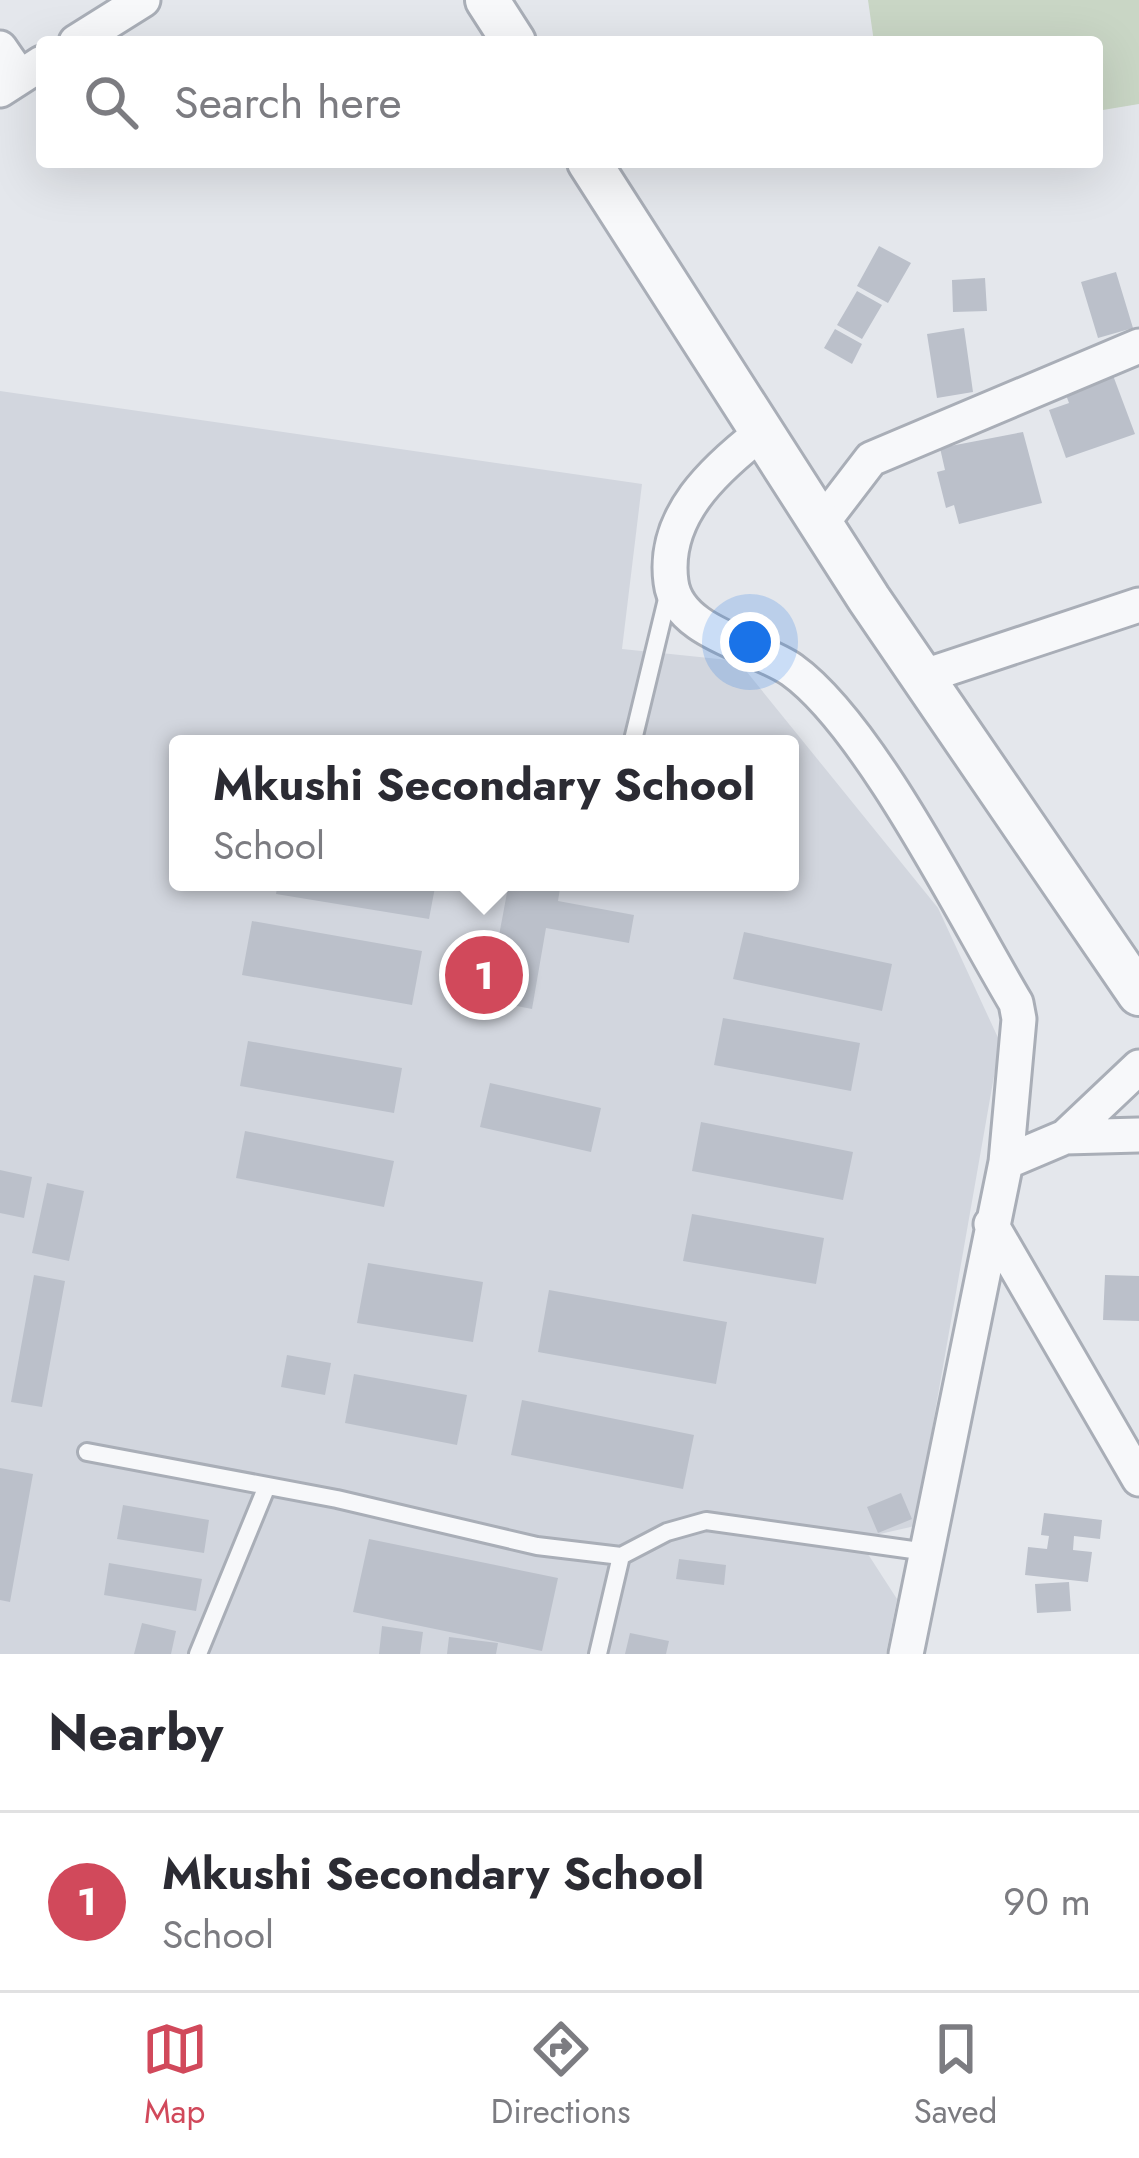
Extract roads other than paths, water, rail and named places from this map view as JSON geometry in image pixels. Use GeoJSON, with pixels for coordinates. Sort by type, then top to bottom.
{"type":"FeatureCollection","features":[{"type":"Feature","properties":{"kind":"street"},"geometry":{"type":"LineString","coordinates":[[86,36],[143,0]]}},
{"type":"Feature","properties":{"kind":"street"},"geometry":{"type":"LineString","coordinates":[[487,0],[510,36]]}},
{"type":"Feature","properties":{"kind":"street"},"geometry":{"type":"LineString","coordinates":[[0,48],[20,77]]}},
{"type":"Feature","properties":{"kind":"street"},"geometry":{"type":"LineString","coordinates":[[594,168],[922,677],[1139,994]]}},
{"type":"Feature","properties":{"kind":"street"},"geometry":{"type":"LineString","coordinates":[[822,523],[871,459],[1139,346]]}},
{"type":"Feature","properties":{"kind":"street"},"geometry":{"type":"LineString","coordinates":[[761,433],[711,472],[689,504],[672,553],[670,585],[683,612],[793,671],[844,724],[1016,1004],[1006,1162],[906,1654]]}},
{"type":"Feature","properties":{"kind":"street"},"geometry":{"type":"LineString","coordinates":[[922,677],[1139,605]]}},
{"type":"Feature","properties":{"kind":"street"},"geometry":{"type":"LineString","coordinates":[[1006,1162],[1065,1137],[1139,1067]]}},
{"type":"Feature","properties":{"kind":"street"},"geometry":{"type":"LineString","coordinates":[[1065,1137],[1139,1136]]}},
{"type":"Feature","properties":{"kind":"street"},"geometry":{"type":"LineString","coordinates":[[991,1224],[1139,1479]]}},
{"type":"Feature","properties":{"kind":"lane"},"geometry":{"type":"LineString","coordinates":[[634,735],[650,652],[670,585]]}},
{"type":"Feature","properties":{"kind":"lane"},"geometry":{"type":"LineString","coordinates":[[87,1452],[266,1486],[433,1526],[621,1556],[667,1532],[706,1521],[927,1552]]}},
{"type":"Feature","properties":{"kind":"lane"},"geometry":{"type":"LineString","coordinates":[[198,1654],[266,1486]]}},
{"type":"Feature","properties":{"kind":"lane"},"geometry":{"type":"LineString","coordinates":[[598,1654],[621,1556]]}},
{"type":"Feature","properties":{"kind":"place","name":"Mkushi Secondary School"},"geometry":{"type":"Point","coordinates":[484,975]}}]}
